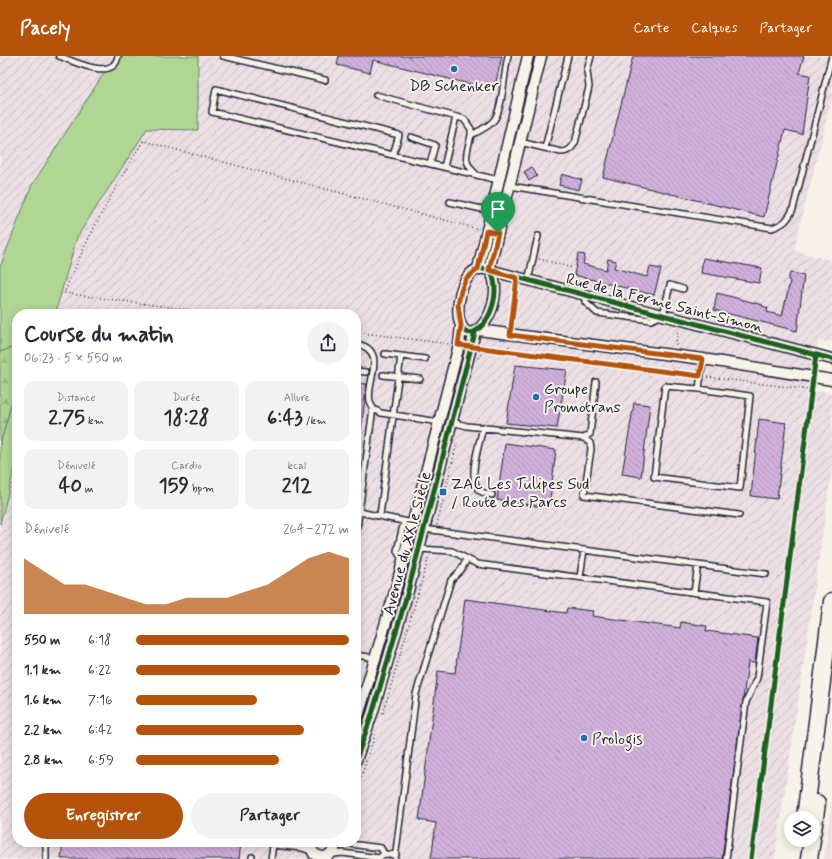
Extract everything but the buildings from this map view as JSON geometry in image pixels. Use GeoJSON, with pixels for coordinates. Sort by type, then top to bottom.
{"type":"FeatureCollection","features":[{"type":"Feature","properties":{"kind":"main road"},"geometry":{"type":"LineString","coordinates":[[806,811],[832,601]]}},
{"type":"Feature","properties":{"kind":"main road"},"geometry":{"type":"LineString","coordinates":[[816,811],[832,685]]}},
{"type":"Feature","properties":{"kind":"main road"},"geometry":{"type":"LineString","coordinates":[[799,859],[801,847]]}},
{"type":"Feature","properties":{"kind":"main road"},"geometry":{"type":"LineString","coordinates":[[809,859],[811,847]]}},
{"type":"Feature","properties":{"kind":"street"},"geometry":{"type":"LineString","coordinates":[[478,269],[528,56]]}},
{"type":"Feature","properties":{"kind":"street"},"geometry":{"type":"LineString","coordinates":[[476,331],[487,319],[494,304],[495,281],[490,270],[541,56]]}},
{"type":"Feature","properties":{"kind":"street","name":"Rue de la Ferme Saint-Simon"},"geometry":{"type":"LineString","coordinates":[[478,269],[490,270],[832,359]]}},
{"type":"Feature","properties":{"kind":"street","name":"Avenue du XXIe Siècle"},"geometry":{"type":"LineString","coordinates":[[361,707],[403,562],[409,522],[439,422],[458,345],[461,326],[458,304],[461,290],[466,279],[478,269]]}},
{"type":"Feature","properties":{"kind":"street"},"geometry":{"type":"LineString","coordinates":[[461,326],[465,331],[471,333],[476,331],[703,359],[832,380]]}},
{"type":"Feature","properties":{"kind":"street","name":"Avenue du XXIe Siècle"},"geometry":{"type":"LineString","coordinates":[[361,746],[373,711],[419,549],[451,421],[476,331]]}},
{"type":"Feature","properties":{"kind":"street"},"geometry":{"type":"LineString","coordinates":[[318,854],[335,847]]}},
{"type":"Feature","properties":{"kind":"lane"},"geometry":{"type":"LineString","coordinates":[[59,56],[96,70],[110,68],[117,62],[118,56]]}},
{"type":"Feature","properties":{"kind":"lane"},"geometry":{"type":"LineString","coordinates":[[223,56],[325,80]]}},
{"type":"Feature","properties":{"kind":"lane"},"geometry":{"type":"LineString","coordinates":[[472,135],[488,127],[495,119],[499,110],[508,56]]}},
{"type":"Feature","properties":{"kind":"lane"},"geometry":{"type":"LineString","coordinates":[[545,148],[568,56]]}},
{"type":"Feature","properties":{"kind":"lane"},"geometry":{"type":"LineString","coordinates":[[520,142],[566,152],[575,143],[589,87],[587,71],[591,56]]}},
{"type":"Feature","properties":{"kind":"lane"},"geometry":{"type":"LineString","coordinates":[[510,186],[772,228],[781,225],[788,220],[793,209],[832,56]]}},
{"type":"Feature","properties":{"kind":"lane"},"geometry":{"type":"LineString","coordinates":[[393,155],[399,135],[216,89],[212,112],[498,180]]}},
{"type":"Feature","properties":{"kind":"lane"},"geometry":{"type":"LineString","coordinates":[[376,95],[456,117],[468,122],[472,135],[466,162],[468,167],[478,176]]}},
{"type":"Feature","properties":{"kind":"lane"},"geometry":{"type":"LineString","coordinates":[[444,167],[456,117]]}},
{"type":"Feature","properties":{"kind":"lane"},"geometry":{"type":"LineString","coordinates":[[410,137],[435,145],[430,164]]}},
{"type":"Feature","properties":{"kind":"lane"},"geometry":{"type":"LineString","coordinates":[[450,202],[491,211]]}},
{"type":"Feature","properties":{"kind":"lane"},"geometry":{"type":"LineString","coordinates":[[528,281],[538,236]]}},
{"type":"Feature","properties":{"kind":"lane"},"geometry":{"type":"LineString","coordinates":[[585,295],[585,302],[597,313],[651,320],[663,315],[670,285],[683,289]]}},
{"type":"Feature","properties":{"kind":"lane"},"geometry":{"type":"LineString","coordinates":[[361,345],[371,351],[374,361],[370,400],[373,408],[361,497]]}},
{"type":"Feature","properties":{"kind":"lane"},"geometry":{"type":"LineString","coordinates":[[386,354],[425,359]]}},
{"type":"Feature","properties":{"kind":"lane"},"geometry":{"type":"LineString","coordinates":[[380,515],[401,356]]}},
{"type":"Feature","properties":{"kind":"lane"},"geometry":{"type":"LineString","coordinates":[[698,389],[703,359]]}},
{"type":"Feature","properties":{"kind":"lane"},"geometry":{"type":"LineString","coordinates":[[361,372],[366,372]]}},
{"type":"Feature","properties":{"kind":"lane"},"geometry":{"type":"LineString","coordinates":[[383,375],[420,379]]}},
{"type":"Feature","properties":{"kind":"lane"},"geometry":{"type":"LineString","coordinates":[[584,438],[590,434],[596,382]]}},
{"type":"Feature","properties":{"kind":"lane"},"geometry":{"type":"LineString","coordinates":[[665,386],[698,389],[750,396],[740,488],[654,477],[665,386]]}},
{"type":"Feature","properties":{"kind":"lane"},"geometry":{"type":"LineString","coordinates":[[373,408],[380,413],[439,422]]}},
{"type":"Feature","properties":{"kind":"lane"},"geometry":{"type":"LineString","coordinates":[[451,421],[483,427],[584,438],[590,443],[591,449],[584,495],[739,515]]}},
{"type":"Feature","properties":{"kind":"lane"},"geometry":{"type":"LineString","coordinates":[[483,427],[473,473],[474,483],[481,492],[492,495]]}},
{"type":"Feature","properties":{"kind":"lane"},"geometry":{"type":"LineString","coordinates":[[361,512],[409,522]]}},
{"type":"Feature","properties":{"kind":"lane"},"geometry":{"type":"LineString","coordinates":[[424,529],[766,574]]}},
{"type":"Feature","properties":{"kind":"lane"},"geometry":{"type":"LineString","coordinates":[[419,549],[452,552],[478,564],[767,602],[757,678],[746,702],[726,859]]}},
{"type":"Feature","properties":{"kind":"lane"},"geometry":{"type":"LineString","coordinates":[[580,577],[584,550]]}},
{"type":"Feature","properties":{"kind":"lane"},"geometry":{"type":"LineString","coordinates":[[361,845],[381,848],[384,854],[395,857],[416,694],[451,580],[461,570],[468,559]]}},
{"type":"Feature","properties":{"kind":"lane"},"geometry":{"type":"LineString","coordinates":[[694,592],[698,565]]}},
{"type":"Feature","properties":{"kind":"lane"},"geometry":{"type":"LineString","coordinates":[[361,656],[376,658]]}},
{"type":"Feature","properties":{"kind":"lane"},"geometry":{"type":"LineString","coordinates":[[46,847],[46,859]]}},
{"type":"Feature","properties":{"kind":"lane"},"geometry":{"type":"LineString","coordinates":[[271,859],[273,847]]}},
{"type":"Feature","properties":{"kind":"lane"},"geometry":{"type":"LineString","coordinates":[[295,847],[318,854],[343,853],[379,858],[384,854]]}},
{"type":"Feature","properties":{"kind":"path"},"geometry":{"type":"LineString","coordinates":[[183,309],[64,293],[83,248],[102,211],[143,141],[486,231]]}},
{"type":"Feature","properties":{"kind":"path"},"geometry":{"type":"LineString","coordinates":[[533,257],[573,268]]}},
{"type":"Feature","properties":{"kind":"path"},"geometry":{"type":"LineString","coordinates":[[508,351],[517,278]]}},
{"type":"Feature","properties":{"kind":"path"},"geometry":{"type":"LineString","coordinates":[[361,333],[458,345]]}},
{"type":"Feature","properties":{"kind":"path"},"geometry":{"type":"LineString","coordinates":[[472,347],[812,390]]}},
{"type":"Feature","properties":{"kind":"path"},"geometry":{"type":"LineString","coordinates":[[811,398],[813,376]]}},
{"type":"Feature","properties":{"kind":"shaded area"},"geometry":{"type":"Polygon","coordinates":[[[0,56],[832,56],[832,98],[794,250],[832,261],[832,342],[818,341],[812,390],[832,393],[832,468],[775,859],[0,859],[0,56]]]}},
{"type":"Feature","properties":{"kind":"shaded area"},"geometry":{"type":"Polygon","coordinates":[[[832,801],[832,859],[824,859],[832,801]]]}},
{"type":"Feature","properties":{"kind":"green space"},"geometry":{"type":"Polygon","coordinates":[[[115,56],[198,56],[198,130],[147,129],[77,237],[56,309],[12,309],[12,348],[0,352],[0,267],[32,185],[115,56]]]}},
{"type":"Feature","properties":{"kind":"green space"},"geometry":{"type":"Polygon","coordinates":[[[12,348],[12,401],[0,445],[0,352],[12,348]]]}},
{"type":"Feature","properties":{"kind":"green space"},"geometry":{"type":"Polygon","coordinates":[[[12,401],[12,478],[0,524],[0,445],[12,401]]]}},
{"type":"Feature","properties":{"kind":"cycle path"},"geometry":{"type":"LineString","coordinates":[[491,271],[495,292],[494,302],[490,313],[482,326],[470,333],[462,327],[459,321],[458,312],[460,294],[468,277],[473,271],[482,269],[489,270],[832,359]]}},
{"type":"Feature","properties":{"kind":"cycle path"},"geometry":{"type":"LineString","coordinates":[[361,746],[373,711],[408,591],[475,332]]}},
{"type":"Feature","properties":{"kind":"cycle path"},"geometry":{"type":"LineString","coordinates":[[751,859],[816,355]]}},
{"type":"Feature","properties":{"kind":"place","name":"DB Schenker"},"geometry":{"type":"Point","coordinates":[454,69]}},
{"type":"Feature","properties":{"kind":"place","name":"Groupe Promotrans"},"geometry":{"type":"Point","coordinates":[536,397]}},
{"type":"Feature","properties":{"kind":"place","name":"ZAC Les Tulipes Sud / Route des Parcs"},"geometry":{"type":"Point","coordinates":[443,492]}},
{"type":"Feature","properties":{"kind":"place","name":"Prologis"},"geometry":{"type":"Point","coordinates":[584,738]}},
{"type":"Feature","properties":{"kind":"route"},"geometry":{"type":"LineString","coordinates":[[486,231],[498,233],[489,270],[517,278],[510,335],[703,359],[700,376],[458,345],[461,326],[458,304],[461,290],[466,279],[478,269],[486,231]]}}]}
